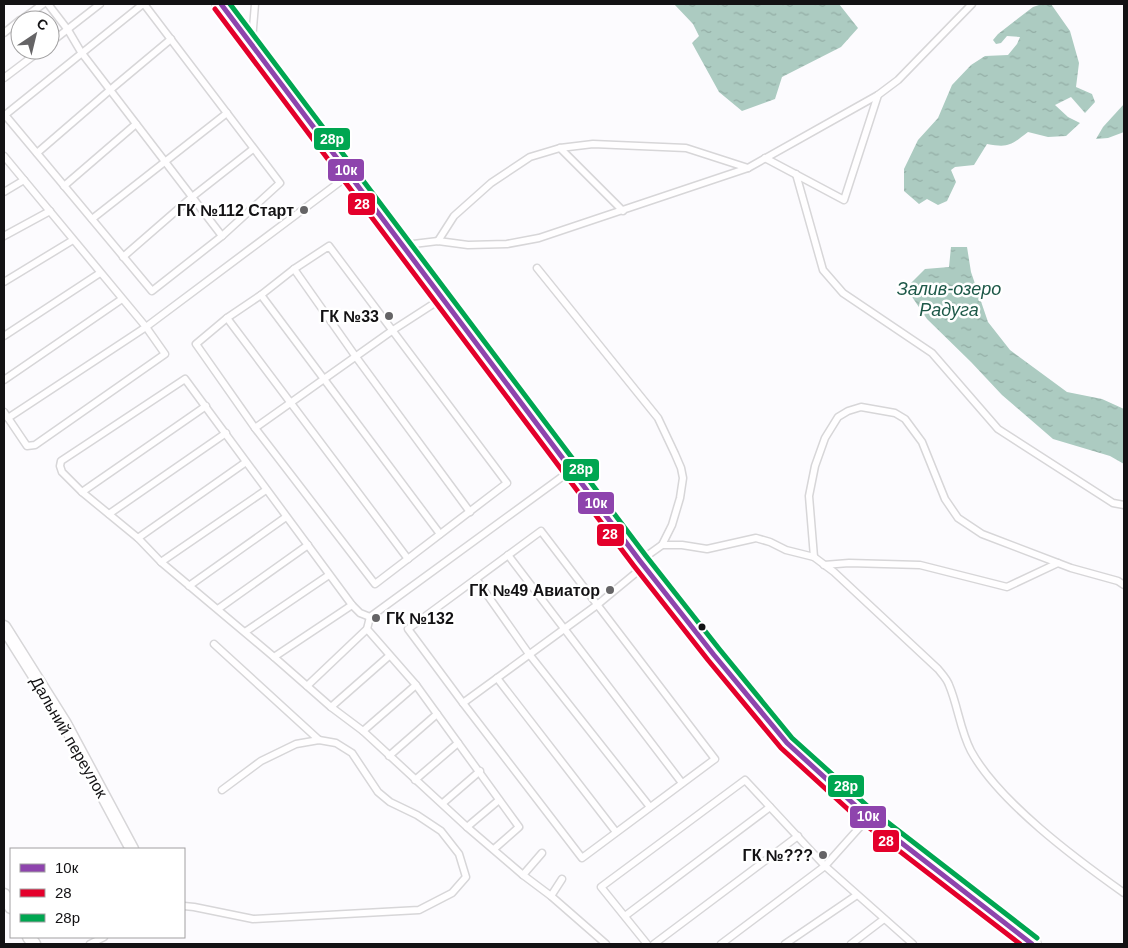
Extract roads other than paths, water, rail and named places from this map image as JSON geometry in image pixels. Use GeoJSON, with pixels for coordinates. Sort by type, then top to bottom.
{"type":"FeatureCollection","features":[{"type":"Feature","properties":{"kind":"main road"},"geometry":{"type":"LineString","coordinates":[[221,4],[643,563],[714,655],[787,743],[868,818],[1032,944]]}},
{"type":"Feature","properties":{"kind":"street","name":"Дальний переулок"},"geometry":{"type":"LineString","coordinates":[[4,628],[64,724],[131,848]]}},
{"type":"Feature","properties":{"kind":"lane"},"geometry":{"type":"LineString","coordinates":[[48,4],[68,30],[81,52],[222,236]]}},
{"type":"Feature","properties":{"kind":"lane"},"geometry":{"type":"LineString","coordinates":[[60,36],[100,4]]}},
{"type":"Feature","properties":{"kind":"lane"},"geometry":{"type":"LineString","coordinates":[[143,4],[280,183],[222,236],[152,291],[5,115],[143,4]]}},
{"type":"Feature","properties":{"kind":"lane"},"geometry":{"type":"LineString","coordinates":[[252,46],[255,4]]}},
{"type":"Feature","properties":{"kind":"lane"},"geometry":{"type":"LineString","coordinates":[[404,246],[438,241],[468,245],[507,244],[539,238],[748,168],[878,95],[898,80],[972,4]]}},
{"type":"Feature","properties":{"kind":"lane"},"geometry":{"type":"LineString","coordinates":[[37,153],[171,40]]}},
{"type":"Feature","properties":{"kind":"lane"},"geometry":{"type":"LineString","coordinates":[[4,78],[28,60]]}},
{"type":"Feature","properties":{"kind":"lane"},"geometry":{"type":"LineString","coordinates":[[765,158],[844,200],[878,95]]}},
{"type":"Feature","properties":{"kind":"lane"},"geometry":{"type":"LineString","coordinates":[[92,219],[227,113]]}},
{"type":"Feature","properties":{"kind":"lane"},"geometry":{"type":"LineString","coordinates":[[64,186],[136,124]]}},
{"type":"Feature","properties":{"kind":"lane"},"geometry":{"type":"LineString","coordinates":[[438,241],[454,216],[491,183],[530,157],[560,148],[593,144],[686,148],[748,168]]}},
{"type":"Feature","properties":{"kind":"lane"},"geometry":{"type":"LineString","coordinates":[[123,257],[192,197],[253,148]]}},
{"type":"Feature","properties":{"kind":"lane"},"geometry":{"type":"LineString","coordinates":[[560,148],[623,211]]}},
{"type":"Feature","properties":{"kind":"lane"},"geometry":{"type":"LineString","coordinates":[[4,156],[146,327],[165,354],[35,445],[27,446],[4,412]]}},
{"type":"Feature","properties":{"kind":"lane"},"geometry":{"type":"LineString","coordinates":[[8,418],[146,327],[350,174]]}},
{"type":"Feature","properties":{"kind":"lane"},"geometry":{"type":"LineString","coordinates":[[796,174],[823,270],[843,293],[932,353],[998,429],[1113,503],[1124,505]]}},
{"type":"Feature","properties":{"kind":"lane"},"geometry":{"type":"LineString","coordinates":[[4,192],[24,180]]}},
{"type":"Feature","properties":{"kind":"lane"},"geometry":{"type":"LineString","coordinates":[[4,236],[50,212]]}},
{"type":"Feature","properties":{"kind":"lane"},"geometry":{"type":"LineString","coordinates":[[4,282],[73,240]]}},
{"type":"Feature","properties":{"kind":"lane"},"geometry":{"type":"LineString","coordinates":[[329,246],[507,483],[375,584],[255,428],[196,344],[227,318],[261,295],[294,269],[329,246]]}},
{"type":"Feature","properties":{"kind":"lane"},"geometry":{"type":"LineString","coordinates":[[462,703],[597,605],[643,563],[662,545],[672,525],[680,498],[683,478],[681,468],[658,418],[537,268]]}},
{"type":"Feature","properties":{"kind":"lane"},"geometry":{"type":"LineString","coordinates":[[294,269],[470,512]]}},
{"type":"Feature","properties":{"kind":"lane"},"geometry":{"type":"LineString","coordinates":[[4,336],[100,273]]}},
{"type":"Feature","properties":{"kind":"lane"},"geometry":{"type":"LineString","coordinates":[[261,295],[440,534]]}},
{"type":"Feature","properties":{"kind":"lane"},"geometry":{"type":"LineString","coordinates":[[255,428],[393,330],[443,298]]}},
{"type":"Feature","properties":{"kind":"lane"},"geometry":{"type":"LineString","coordinates":[[4,380],[122,299]]}},
{"type":"Feature","properties":{"kind":"lane"},"geometry":{"type":"LineString","coordinates":[[227,318],[408,559]]}},
{"type":"Feature","properties":{"kind":"lane"},"geometry":{"type":"LineString","coordinates":[[370,618],[360,614],[329,576],[185,379],[61,461],[62,472],[82,492],[138,538],[161,562],[306,686],[363,731],[467,827],[606,944]]}},
{"type":"Feature","properties":{"kind":"lane"},"geometry":{"type":"LineString","coordinates":[[82,492],[206,406]]}},
{"type":"Feature","properties":{"kind":"lane"},"geometry":{"type":"LineString","coordinates":[[814,557],[809,496],[815,466],[825,438],[838,417],[848,411],[861,407],[895,413],[905,419],[922,442],[945,499],[958,518],[982,534],[1058,563],[1118,581],[1124,585]]}},
{"type":"Feature","properties":{"kind":"lane"},"geometry":{"type":"LineString","coordinates":[[109,514],[226,433]]}},
{"type":"Feature","properties":{"kind":"lane"},"geometry":{"type":"LineString","coordinates":[[138,538],[246,462]]}},
{"type":"Feature","properties":{"kind":"lane"},"geometry":{"type":"LineString","coordinates":[[306,686],[367,629],[370,618],[573,469]]}},
{"type":"Feature","properties":{"kind":"lane"},"geometry":{"type":"LineString","coordinates":[[161,562],[266,490]]}},
{"type":"Feature","properties":{"kind":"lane"},"geometry":{"type":"LineString","coordinates":[[189,586],[286,517]]}},
{"type":"Feature","properties":{"kind":"lane"},"geometry":{"type":"LineString","coordinates":[[541,531],[714,759],[582,858],[462,703],[408,629],[476,579],[541,531]]}},
{"type":"Feature","properties":{"kind":"lane"},"geometry":{"type":"LineString","coordinates":[[662,545],[682,545],[707,549],[756,538],[786,550],[814,557],[834,572],[938,669],[948,683],[970,750],[985,773],[1001,791],[1057,842],[1124,893]]}},
{"type":"Feature","properties":{"kind":"lane"},"geometry":{"type":"LineString","coordinates":[[218,609],[308,545]]}},
{"type":"Feature","properties":{"kind":"lane"},"geometry":{"type":"LineString","coordinates":[[508,555],[682,783]]}},
{"type":"Feature","properties":{"kind":"lane"},"geometry":{"type":"LineString","coordinates":[[824,565],[849,562],[920,565],[1007,588],[1058,563]]}},
{"type":"Feature","properties":{"kind":"lane"},"geometry":{"type":"LineString","coordinates":[[1118,581],[1124,575]]}},
{"type":"Feature","properties":{"kind":"lane"},"geometry":{"type":"LineString","coordinates":[[245,632],[329,576]]}},
{"type":"Feature","properties":{"kind":"lane"},"geometry":{"type":"LineString","coordinates":[[476,579],[529,654],[650,807]]}},
{"type":"Feature","properties":{"kind":"lane"},"geometry":{"type":"LineString","coordinates":[[274,657],[352,605]]}},
{"type":"Feature","properties":{"kind":"lane"},"geometry":{"type":"LineString","coordinates":[[367,629],[416,685],[519,827],[494,849]]}},
{"type":"Feature","properties":{"kind":"lane"},"geometry":{"type":"LineString","coordinates":[[214,644],[318,740]]}},
{"type":"Feature","properties":{"kind":"lane"},"geometry":{"type":"LineString","coordinates":[[331,707],[390,656]]}},
{"type":"Feature","properties":{"kind":"lane"},"geometry":{"type":"LineString","coordinates":[[497,678],[616,832]]}},
{"type":"Feature","properties":{"kind":"lane"},"geometry":{"type":"LineString","coordinates":[[363,731],[416,685]]}},
{"type":"Feature","properties":{"kind":"lane"},"geometry":{"type":"LineString","coordinates":[[389,756],[437,714]]}},
{"type":"Feature","properties":{"kind":"lane"},"geometry":{"type":"LineString","coordinates":[[185,906],[253,919],[419,910],[452,893],[466,877],[460,854],[441,831],[416,815],[390,802],[378,792],[352,753],[336,743],[318,740],[296,744],[261,761],[222,790]]}},
{"type":"Feature","properties":{"kind":"lane"},"geometry":{"type":"LineString","coordinates":[[415,780],[458,743]]}},
{"type":"Feature","properties":{"kind":"lane"},"geometry":{"type":"LineString","coordinates":[[443,804],[480,772]]}},
{"type":"Feature","properties":{"kind":"lane"},"geometry":{"type":"LineString","coordinates":[[647,944],[601,887],[745,780],[825,866],[912,944]]}},
{"type":"Feature","properties":{"kind":"lane"},"geometry":{"type":"LineString","coordinates":[[467,827],[499,800]]}},
{"type":"Feature","properties":{"kind":"lane"},"geometry":{"type":"LineString","coordinates":[[624,916],[770,807]]}},
{"type":"Feature","properties":{"kind":"lane"},"geometry":{"type":"LineString","coordinates":[[720,944],[825,866],[868,818]]}},
{"type":"Feature","properties":{"kind":"lane"},"geometry":{"type":"LineString","coordinates":[[654,944],[798,836]]}},
{"type":"Feature","properties":{"kind":"lane"},"geometry":{"type":"LineString","coordinates":[[523,875],[542,853]]}},
{"type":"Feature","properties":{"kind":"lane"},"geometry":{"type":"LineString","coordinates":[[551,896],[562,879]]}},
{"type":"Feature","properties":{"kind":"lane"},"geometry":{"type":"LineString","coordinates":[[785,944],[857,895]]}},
{"type":"Feature","properties":{"kind":"lane"},"geometry":{"type":"LineString","coordinates":[[851,944],[884,919]]}},
{"type":"Feature","properties":{"kind":"lane"},"geometry":{"type":"LineString","coordinates":[[90,944],[102,938]]}},
{"type":"Feature","properties":{"kind":"water"},"geometry":{"type":"Polygon","coordinates":[[[674,4],[839,4],[858,28],[841,47],[782,77],[775,99],[742,111],[719,92],[692,43],[699,36],[693,24],[674,4]]]}},
{"type":"Feature","properties":{"kind":"water"},"geometry":{"type":"Polygon","coordinates":[[[1051,4],[1070,31],[1079,63],[1076,87],[1092,94],[1095,102],[1085,113],[1071,97],[1055,105],[1068,117],[1080,123],[1066,136],[1048,137],[1028,132],[1009,144],[1000,146],[987,144],[974,165],[955,167],[951,170],[956,182],[947,201],[938,205],[927,199],[919,204],[904,191],[904,169],[918,140],[938,118],[952,85],[971,65],[985,56],[1008,55],[1020,37],[1007,36],[1001,43],[996,44],[993,40],[998,34],[1033,7],[1051,4]]]}},
{"type":"Feature","properties":{"kind":"water"},"geometry":{"type":"Polygon","coordinates":[[[1124,104],[1124,132],[1108,138],[1096,139],[1103,127],[1124,104]]]}},
{"type":"Feature","properties":{"kind":"water","name":"Залив-озеро Радуга"},"geometry":{"type":"Polygon","coordinates":[[[951,247],[967,247],[971,272],[988,322],[1010,350],[1067,392],[1102,399],[1124,409],[1124,464],[1110,456],[1053,439],[1002,395],[927,319],[906,288],[925,269],[949,267],[951,247]]]}},
{"type":"Feature","properties":{"kind":"place","name":"ГК №112 Старт"},"geometry":{"type":"Point","coordinates":[304,210]}},
{"type":"Feature","properties":{"kind":"place","name":"ГК №33"},"geometry":{"type":"Point","coordinates":[389,316]}},
{"type":"Feature","properties":{"kind":"place","name":"ГК №49 Авиатор"},"geometry":{"type":"Point","coordinates":[610,590]}},
{"type":"Feature","properties":{"kind":"place","name":"ГК №132"},"geometry":{"type":"Point","coordinates":[376,618]}},
{"type":"Feature","properties":{"kind":"place","name":"ГК №???"},"geometry":{"type":"Point","coordinates":[823,855]}}]}
